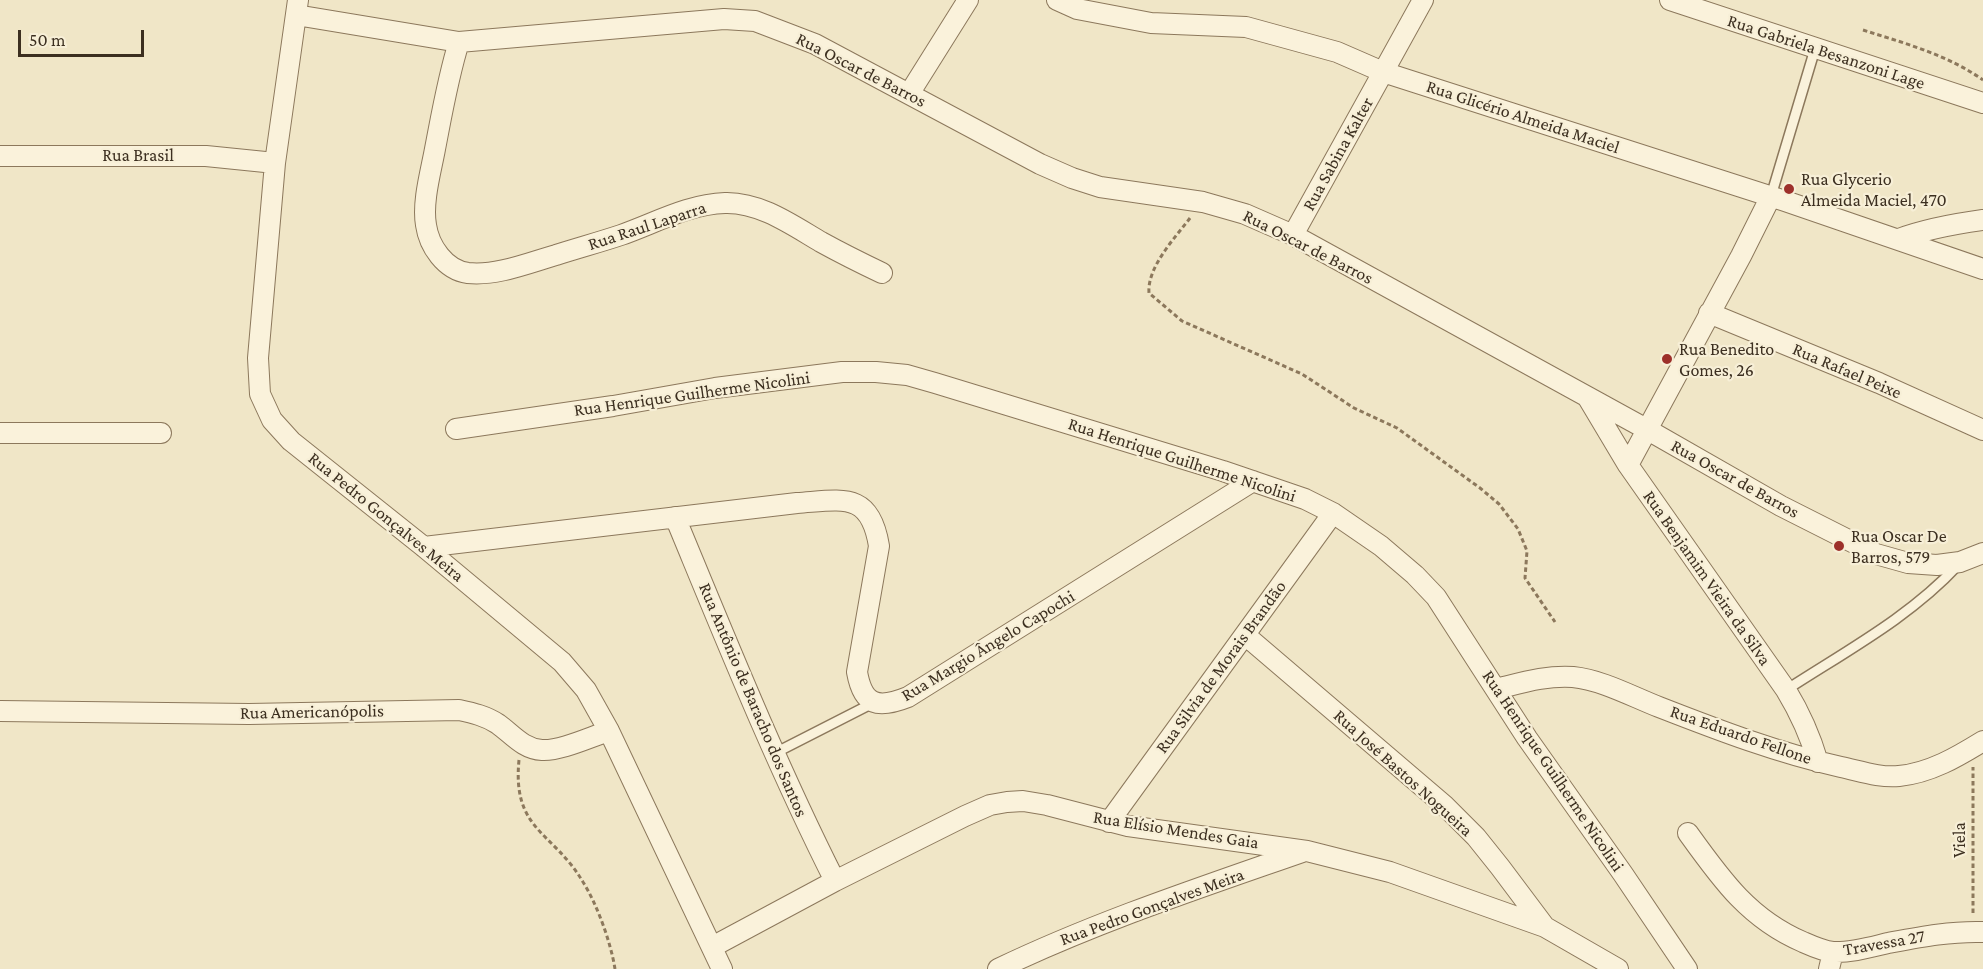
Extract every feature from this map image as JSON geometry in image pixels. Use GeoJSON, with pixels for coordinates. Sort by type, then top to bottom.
{"type":"FeatureCollection","features":[{"type":"Feature","properties":{"kind":"street"},"geometry":{"type":"LineString","coordinates":[[909,94],[968,0]]}},
{"type":"Feature","properties":{"kind":"street","name":"Rua Glicério Almeida Maciel"},"geometry":{"type":"LineString","coordinates":[[1057,0],[1077,9],[1151,23],[1246,27],[1337,52],[1383,72],[1771,196],[1983,269]]}},
{"type":"Feature","properties":{"kind":"street","name":"Rua Sabina Kalter"},"geometry":{"type":"LineString","coordinates":[[1293,235],[1424,0]]}},
{"type":"Feature","properties":{"kind":"street","name":"Rua Gabriela Besanzoni Lage"},"geometry":{"type":"LineString","coordinates":[[1670,0],[1983,103]]}},
{"type":"Feature","properties":{"kind":"street","name":"Rua Oscar de Barros"},"geometry":{"type":"LineString","coordinates":[[297,7],[459,42],[724,19],[755,21],[815,44],[1040,164],[1072,178],[1100,187],[1203,202],[1245,213],[1293,235],[1648,430],[1781,506],[1876,554],[1908,563],[1937,565],[1960,562],[1982,555]]}},
{"type":"Feature","properties":{"kind":"street","name":"Rua Pedro Gonçalves Meira"},"geometry":{"type":"LineString","coordinates":[[297,7],[275,163],[258,358],[261,394],[272,420],[291,441],[424,547],[562,662],[586,690],[609,731],[722,969]]}},
{"type":"Feature","properties":{"kind":"street","name":"Rua Raul Laparra"},"geometry":{"type":"LineString","coordinates":[[459,42],[449,77],[428,186],[425,224],[431,244],[441,258],[453,268],[466,273],[485,273],[519,266],[620,235],[700,206],[727,203],[748,206],[774,215],[882,273]]}},
{"type":"Feature","properties":{"kind":"street","name":"Rua Brasil"},"geometry":{"type":"LineString","coordinates":[[0,156],[206,156],[275,163]]}},
{"type":"Feature","properties":{"kind":"street"},"geometry":{"type":"LineString","coordinates":[[1628,465],[1771,196]]}},
{"type":"Feature","properties":{"kind":"street"},"geometry":{"type":"LineString","coordinates":[[1899,239],[1941,227],[1983,220]]}},
{"type":"Feature","properties":{"kind":"street","name":"Rua Rafael Peixe"},"geometry":{"type":"LineString","coordinates":[[1709,313],[1879,383],[1983,430]]}},
{"type":"Feature","properties":{"kind":"street","name":"Rua Henrique Guilherme Nicolini"},"geometry":{"type":"LineString","coordinates":[[456,429],[613,406],[715,387],[842,372],[876,372],[907,375],[935,383],[1305,499],[1333,513],[1381,546],[1415,575],[1436,597],[1527,738],[1687,969]]}},
{"type":"Feature","properties":{"kind":"street","name":"Rua Benjamim Vieira da Silva"},"geometry":{"type":"LineString","coordinates":[[1588,398],[1628,465],[1786,690],[1808,731],[1818,762]]}},
{"type":"Feature","properties":{"kind":"street"},"geometry":{"type":"LineString","coordinates":[[0,433],[161,433]]}},
{"type":"Feature","properties":{"kind":"street","name":"Rua Margio Ângelo Capochi"},"geometry":{"type":"LineString","coordinates":[[873,703],[885,704],[908,697],[1252,481]]}},
{"type":"Feature","properties":{"kind":"street"},"geometry":{"type":"LineString","coordinates":[[424,547],[675,517],[834,501],[854,503],[864,508],[874,523],[879,546],[857,672],[860,688],[873,703]]}},
{"type":"Feature","properties":{"kind":"street","name":"Rua Silvia de Morais Brandão"},"geometry":{"type":"LineString","coordinates":[[1109,822],[1333,513]]}},
{"type":"Feature","properties":{"kind":"street","name":"Rua Antônio de Baracho dos Santos"},"geometry":{"type":"LineString","coordinates":[[675,517],[737,668],[799,808],[835,881]]}},
{"type":"Feature","properties":{"kind":"street","name":"Rua José Bastos Nogueira"},"geometry":{"type":"LineString","coordinates":[[1245,635],[1444,805],[1476,837],[1545,927]]}},
{"type":"Feature","properties":{"kind":"street","name":"Rua Eduardo Fellone"},"geometry":{"type":"LineString","coordinates":[[1496,689],[1554,677],[1592,681],[1715,728],[1818,762],[1874,774],[1897,776],[1914,774],[1938,766],[1978,744]]}},
{"type":"Feature","properties":{"kind":"street","name":"Rua Americanópolis"},"geometry":{"type":"LineString","coordinates":[[0,711],[249,714],[459,710],[480,714],[498,723],[521,743],[534,749],[550,750],[609,731]]}},
{"type":"Feature","properties":{"kind":"street","name":"Rua Elísio Mendes Gaia"},"geometry":{"type":"LineString","coordinates":[[711,947],[835,881],[965,816],[990,805],[1007,801],[1023,801],[1109,822],[1191,836],[1307,850],[1390,872],[1545,927],[1618,969]]}},
{"type":"Feature","properties":{"kind":"street","name":"Travessa 27"},"geometry":{"type":"LineString","coordinates":[[1688,833],[1713,868],[1752,912],[1780,932],[1812,946],[1831,960],[1868,947],[1937,933],[1978,932]]}},
{"type":"Feature","properties":{"kind":"street","name":"Rua Pedro Gonçalves Meira"},"geometry":{"type":"LineString","coordinates":[[998,969],[1041,948],[1105,923],[1307,850]]}},
{"type":"Feature","properties":{"kind":"lane"},"geometry":{"type":"LineString","coordinates":[[1771,196],[1815,49]]}},
{"type":"Feature","properties":{"kind":"lane"},"geometry":{"type":"LineString","coordinates":[[1786,690],[1918,604],[1960,562]]}},
{"type":"Feature","properties":{"kind":"lane"},"geometry":{"type":"LineString","coordinates":[[775,753],[873,703]]}},
{"type":"Feature","properties":{"kind":"path"},"geometry":{"type":"LineString","coordinates":[[1863,30],[1915,46],[1969,70],[1983,80]]}},
{"type":"Feature","properties":{"kind":"path"},"geometry":{"type":"LineString","coordinates":[[1203,202],[1165,249],[1148,282],[1149,293],[1182,321],[1302,374],[1354,408],[1397,428],[1479,488],[1498,504],[1518,529],[1527,551],[1525,578],[1555,622]]}},
{"type":"Feature","properties":{"kind":"path"},"geometry":{"type":"LineString","coordinates":[[521,743],[518,777],[520,800],[531,824],[572,866],[584,883],[612,951],[615,969]]}},
{"type":"Feature","properties":{"kind":"path","name":"Viela"},"geometry":{"type":"LineString","coordinates":[[1978,744],[1978,932]]}},
{"type":"Feature","properties":{"kind":"place","name":"Rua Glycerio Almeida Maciel, 470"},"geometry":{"type":"Point","coordinates":[1789,189]}},
{"type":"Feature","properties":{"kind":"place","name":"Rua Benedito Gomes, 26"},"geometry":{"type":"Point","coordinates":[1667,359]}},
{"type":"Feature","properties":{"kind":"place","name":"Rua Oscar De Barros, 579"},"geometry":{"type":"Point","coordinates":[1839,546]}}]}
